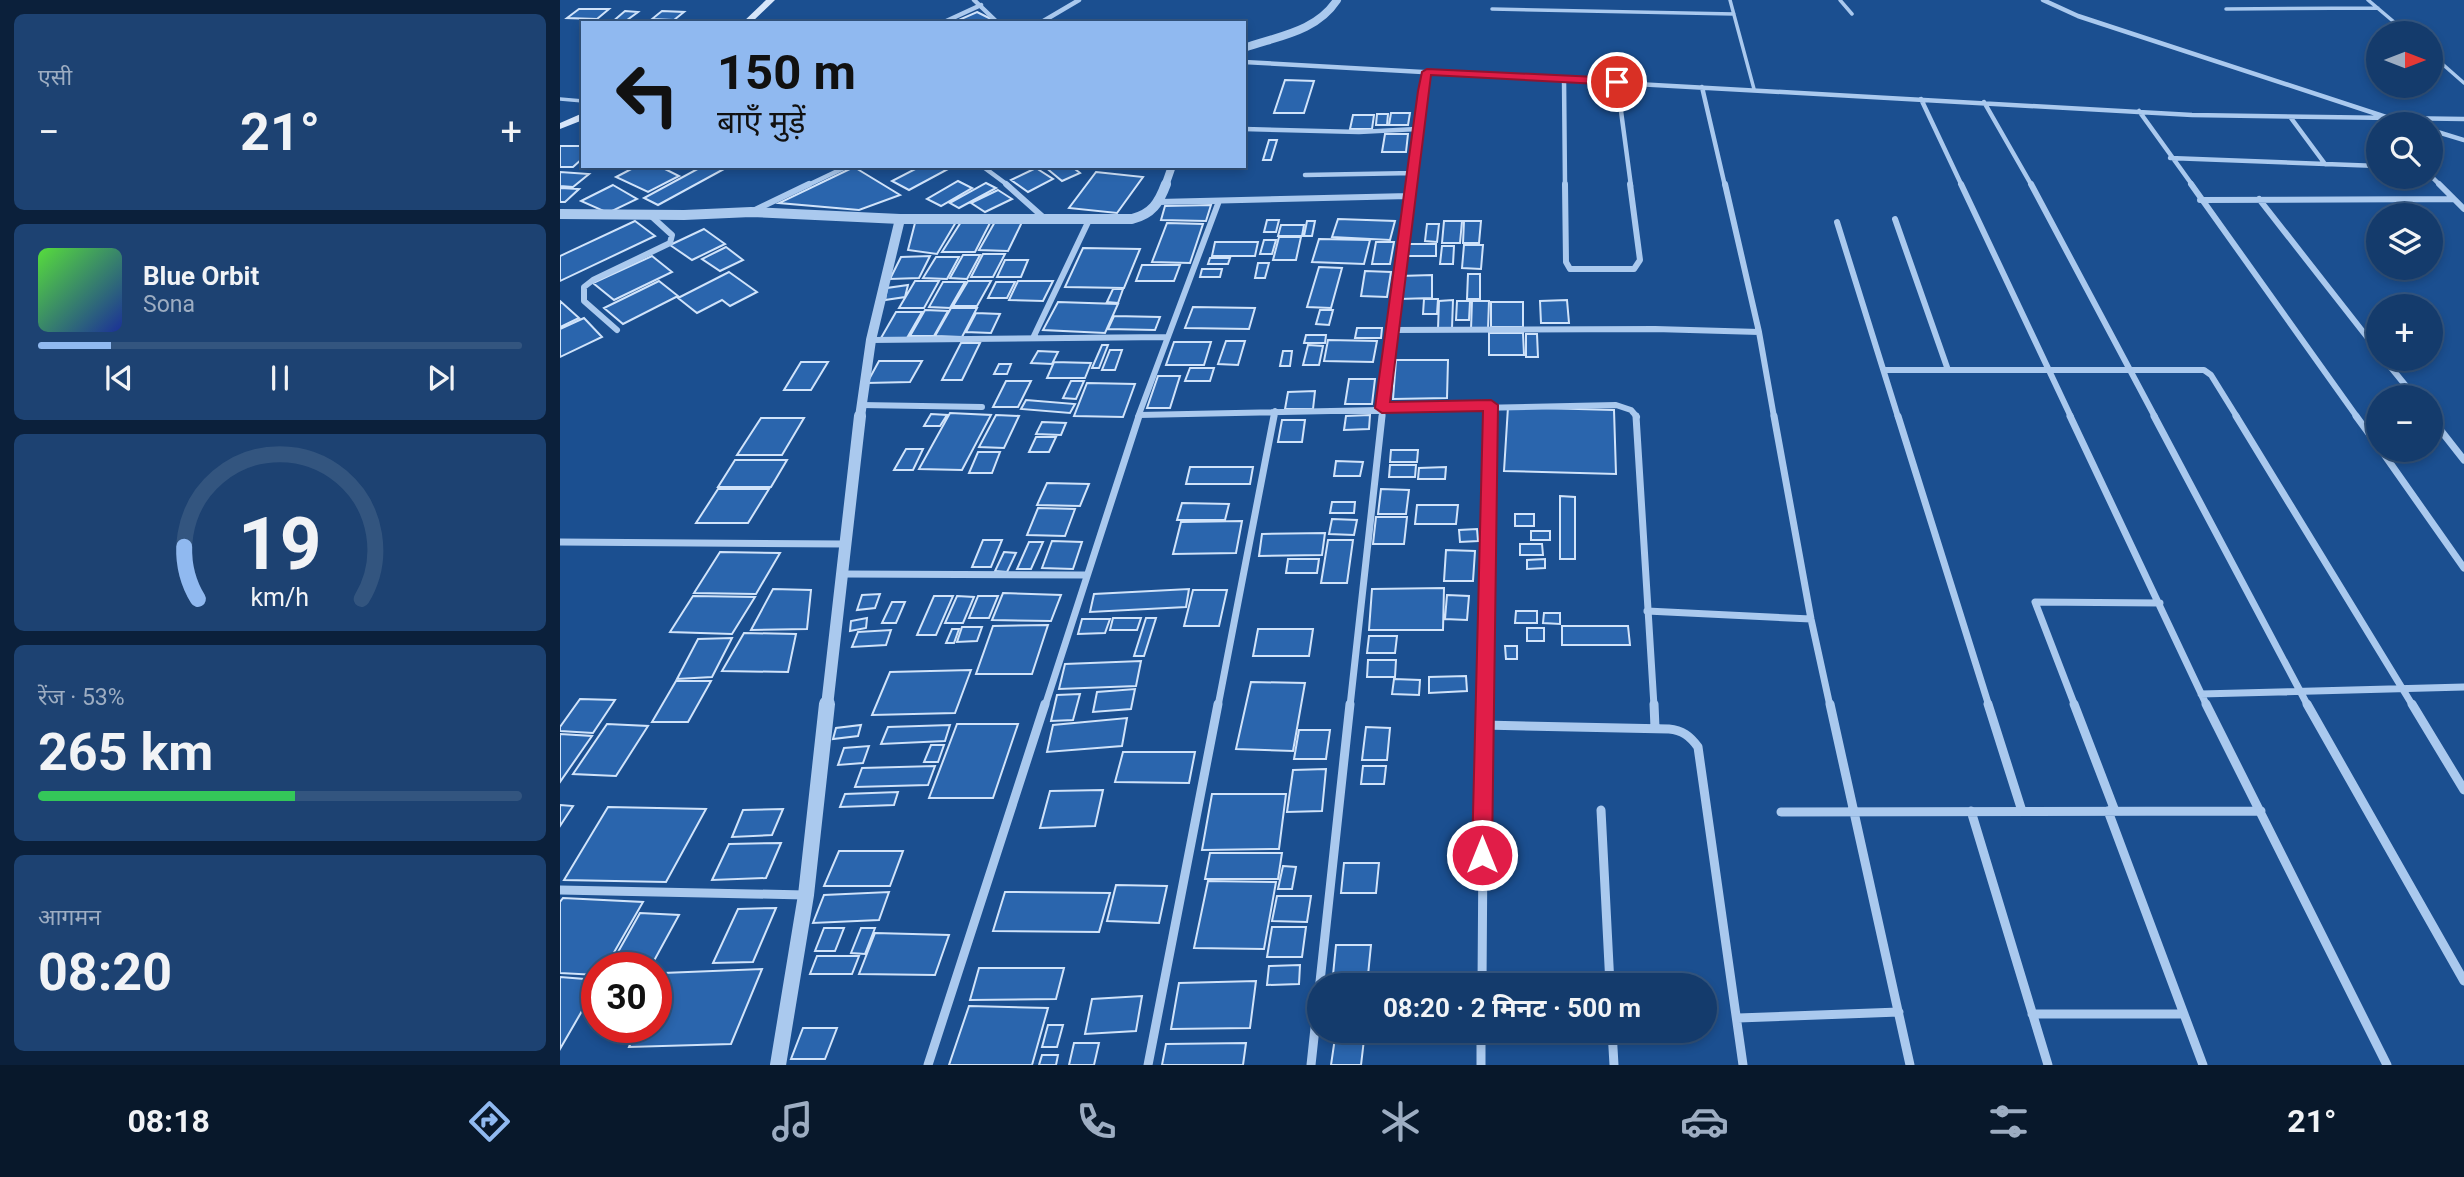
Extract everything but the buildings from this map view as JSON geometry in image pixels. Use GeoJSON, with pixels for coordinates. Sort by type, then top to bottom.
{"type":"FeatureCollection","features":[{"type":"Feature","properties":{"kind":"main road"},"geometry":{"type":"LineString","coordinates":[[748,21],[771,0]]}},
{"type":"Feature","properties":{"kind":"main road"},"geometry":{"type":"LineString","coordinates":[[560,126],[581,117]]}},
{"type":"Feature","properties":{"kind":"street"},"geometry":{"type":"LineString","coordinates":[[974,0],[996,21]]}},
{"type":"Feature","properties":{"kind":"street"},"geometry":{"type":"LineString","coordinates":[[1044,21],[1079,0]]}},
{"type":"Feature","properties":{"kind":"street"},"geometry":{"type":"LineString","coordinates":[[1246,47],[1320,21],[1326,17],[1337,0]]}},
{"type":"Feature","properties":{"kind":"street"},"geometry":{"type":"LineString","coordinates":[[2043,0],[2078,16],[2369,112]]}},
{"type":"Feature","properties":{"kind":"street"},"geometry":{"type":"LineString","coordinates":[[946,21],[981,5]]}},
{"type":"Feature","properties":{"kind":"street"},"geometry":{"type":"LineString","coordinates":[[1246,62],[2139,111],[2366,119]]}},
{"type":"Feature","properties":{"kind":"street"},"geometry":{"type":"LineString","coordinates":[[1311,1065],[1391,330],[1427,72]]}},
{"type":"Feature","properties":{"kind":"street"},"geometry":{"type":"LineString","coordinates":[[1564,78],[1566,262],[1570,269],[1583,271],[1634,269],[1640,260],[1617,82]]}},
{"type":"Feature","properties":{"kind":"street"},"geometry":{"type":"LineString","coordinates":[[1702,87],[1759,332],[1811,619],[1910,1065]]}},
{"type":"Feature","properties":{"kind":"street"},"geometry":{"type":"LineString","coordinates":[[1921,99],[2161,603],[2201,694],[2387,1065]]}},
{"type":"Feature","properties":{"kind":"street"},"geometry":{"type":"LineString","coordinates":[[1984,102],[2300,691],[2464,981]]}},
{"type":"Feature","properties":{"kind":"street"},"geometry":{"type":"LineString","coordinates":[[2139,111],[2366,430]]}},
{"type":"Feature","properties":{"kind":"street"},"geometry":{"type":"LineString","coordinates":[[2291,118],[2325,164]]}},
{"type":"Feature","properties":{"kind":"street"},"geometry":{"type":"LineString","coordinates":[[2443,119],[2464,119]]}},
{"type":"Feature","properties":{"kind":"street"},"geometry":{"type":"LineString","coordinates":[[1246,129],[1359,132],[1417,129]]}},
{"type":"Feature","properties":{"kind":"street"},"geometry":{"type":"LineString","coordinates":[[2443,134],[2464,140]]}},
{"type":"Feature","properties":{"kind":"street"},"geometry":{"type":"LineString","coordinates":[[2170,158],[2366,166]]}},
{"type":"Feature","properties":{"kind":"street"},"geometry":{"type":"LineString","coordinates":[[751,212],[844,168]]}},
{"type":"Feature","properties":{"kind":"street"},"geometry":{"type":"LineString","coordinates":[[985,168],[1043,217]]}},
{"type":"Feature","properties":{"kind":"street"},"geometry":{"type":"LineString","coordinates":[[560,214],[751,212],[900,219],[1143,218],[1153,211],[1159,202],[1171,168]]}},
{"type":"Feature","properties":{"kind":"street"},"geometry":{"type":"LineString","coordinates":[[1304,175],[1414,173]]}},
{"type":"Feature","properties":{"kind":"street"},"geometry":{"type":"LineString","coordinates":[[2443,189],[2464,209]]}},
{"type":"Feature","properties":{"kind":"street"},"geometry":{"type":"LineString","coordinates":[[1159,202],[1409,196]]}},
{"type":"Feature","properties":{"kind":"street"},"geometry":{"type":"LineString","coordinates":[[2259,199],[2366,336]]}},
{"type":"Feature","properties":{"kind":"street"},"geometry":{"type":"LineString","coordinates":[[2200,200],[2453,199]]}},
{"type":"Feature","properties":{"kind":"street"},"geometry":{"type":"LineString","coordinates":[[928,1065],[1139,415],[1219,201]]}},
{"type":"Feature","properties":{"kind":"street"},"geometry":{"type":"LineString","coordinates":[[617,330],[584,301],[584,287],[593,280],[670,243],[672,235],[650,215]]}},
{"type":"Feature","properties":{"kind":"street"},"geometry":{"type":"LineString","coordinates":[[1032,338],[1090,217]]}},
{"type":"Feature","properties":{"kind":"street"},"geometry":{"type":"LineString","coordinates":[[778,1065],[806,895],[861,405],[871,340],[900,219]]}},
{"type":"Feature","properties":{"kind":"street"},"geometry":{"type":"LineString","coordinates":[[1895,219],[1948,370]]}},
{"type":"Feature","properties":{"kind":"street"},"geometry":{"type":"LineString","coordinates":[[1837,222],[2022,811]]}},
{"type":"Feature","properties":{"kind":"street"},"geometry":{"type":"LineString","coordinates":[[1391,330],[1655,329],[1759,332]]}},
{"type":"Feature","properties":{"kind":"street"},"geometry":{"type":"LineString","coordinates":[[871,340],[1167,337]]}},
{"type":"Feature","properties":{"kind":"street"},"geometry":{"type":"LineString","coordinates":[[1884,370],[2194,368],[2211,375],[2464,790]]}},
{"type":"Feature","properties":{"kind":"street"},"geometry":{"type":"LineString","coordinates":[[2393,371],[2405,385]]}},
{"type":"Feature","properties":{"kind":"street"},"geometry":{"type":"LineString","coordinates":[[861,405],[982,407]]}},
{"type":"Feature","properties":{"kind":"street"},"geometry":{"type":"LineString","coordinates":[[1139,415],[1491,405],[1628,407],[1636,414],[1655,728]]}},
{"type":"Feature","properties":{"kind":"street"},"geometry":{"type":"LineString","coordinates":[[1482,973],[1483,725],[1491,405]]}},
{"type":"Feature","properties":{"kind":"street"},"geometry":{"type":"LineString","coordinates":[[1148,1065],[1275,411]]}},
{"type":"Feature","properties":{"kind":"street"},"geometry":{"type":"LineString","coordinates":[[2443,433],[2464,460]]}},
{"type":"Feature","properties":{"kind":"street"},"geometry":{"type":"LineString","coordinates":[[2389,462],[2464,568]]}},
{"type":"Feature","properties":{"kind":"street"},"geometry":{"type":"LineString","coordinates":[[560,542],[844,544]]}},
{"type":"Feature","properties":{"kind":"street"},"geometry":{"type":"LineString","coordinates":[[843,574],[1087,575]]}},
{"type":"Feature","properties":{"kind":"street"},"geometry":{"type":"LineString","coordinates":[[2161,603],[2035,602],[2203,1065]]}},
{"type":"Feature","properties":{"kind":"street"},"geometry":{"type":"LineString","coordinates":[[1647,611],[1811,619]]}},
{"type":"Feature","properties":{"kind":"street"},"geometry":{"type":"LineString","coordinates":[[2201,694],[2464,687]]}},
{"type":"Feature","properties":{"kind":"street"},"geometry":{"type":"LineString","coordinates":[[1483,725],[1655,728],[1681,730],[1691,735],[1698,747],[1743,1065]]}},
{"type":"Feature","properties":{"kind":"street"},"geometry":{"type":"LineString","coordinates":[[1601,810],[1609,973]]}},
{"type":"Feature","properties":{"kind":"street"},"geometry":{"type":"LineString","coordinates":[[1972,811],[2048,1065]]}},
{"type":"Feature","properties":{"kind":"street"},"geometry":{"type":"LineString","coordinates":[[1781,812],[2261,811]]}},
{"type":"Feature","properties":{"kind":"street"},"geometry":{"type":"LineString","coordinates":[[560,890],[806,895]]}},
{"type":"Feature","properties":{"kind":"street"},"geometry":{"type":"LineString","coordinates":[[1738,1018],[1899,1012]]}},
{"type":"Feature","properties":{"kind":"street"},"geometry":{"type":"LineString","coordinates":[[2032,1014],[2184,1014]]}},
{"type":"Feature","properties":{"kind":"street"},"geometry":{"type":"LineString","coordinates":[[1481,1043],[1481,1065]]}},
{"type":"Feature","properties":{"kind":"street"},"geometry":{"type":"LineString","coordinates":[[1613,1043],[1614,1065]]}},
{"type":"Feature","properties":{"kind":"lane"},"geometry":{"type":"LineString","coordinates":[[1730,0],[1754,89]]}},
{"type":"Feature","properties":{"kind":"lane"},"geometry":{"type":"LineString","coordinates":[[1840,0],[1852,14]]}},
{"type":"Feature","properties":{"kind":"lane"},"geometry":{"type":"LineString","coordinates":[[2368,0],[2393,21]]}},
{"type":"Feature","properties":{"kind":"lane"},"geometry":{"type":"LineString","coordinates":[[2226,9],[2378,8]]}},
{"type":"Feature","properties":{"kind":"lane"},"geometry":{"type":"LineString","coordinates":[[1492,9],[1734,13]]}},
{"type":"Feature","properties":{"kind":"lane"},"geometry":{"type":"LineString","coordinates":[[2443,65],[2464,83]]}},
{"type":"Feature","properties":{"kind":"lane"},"geometry":{"type":"LineString","coordinates":[[560,99],[581,101]]}},
{"type":"Feature","properties":{"kind":"route"},"geometry":{"type":"LineString","coordinates":[[1482,855],[1491,405],[1382,408],[1423,91],[1427,72],[1617,82]]}}]}
